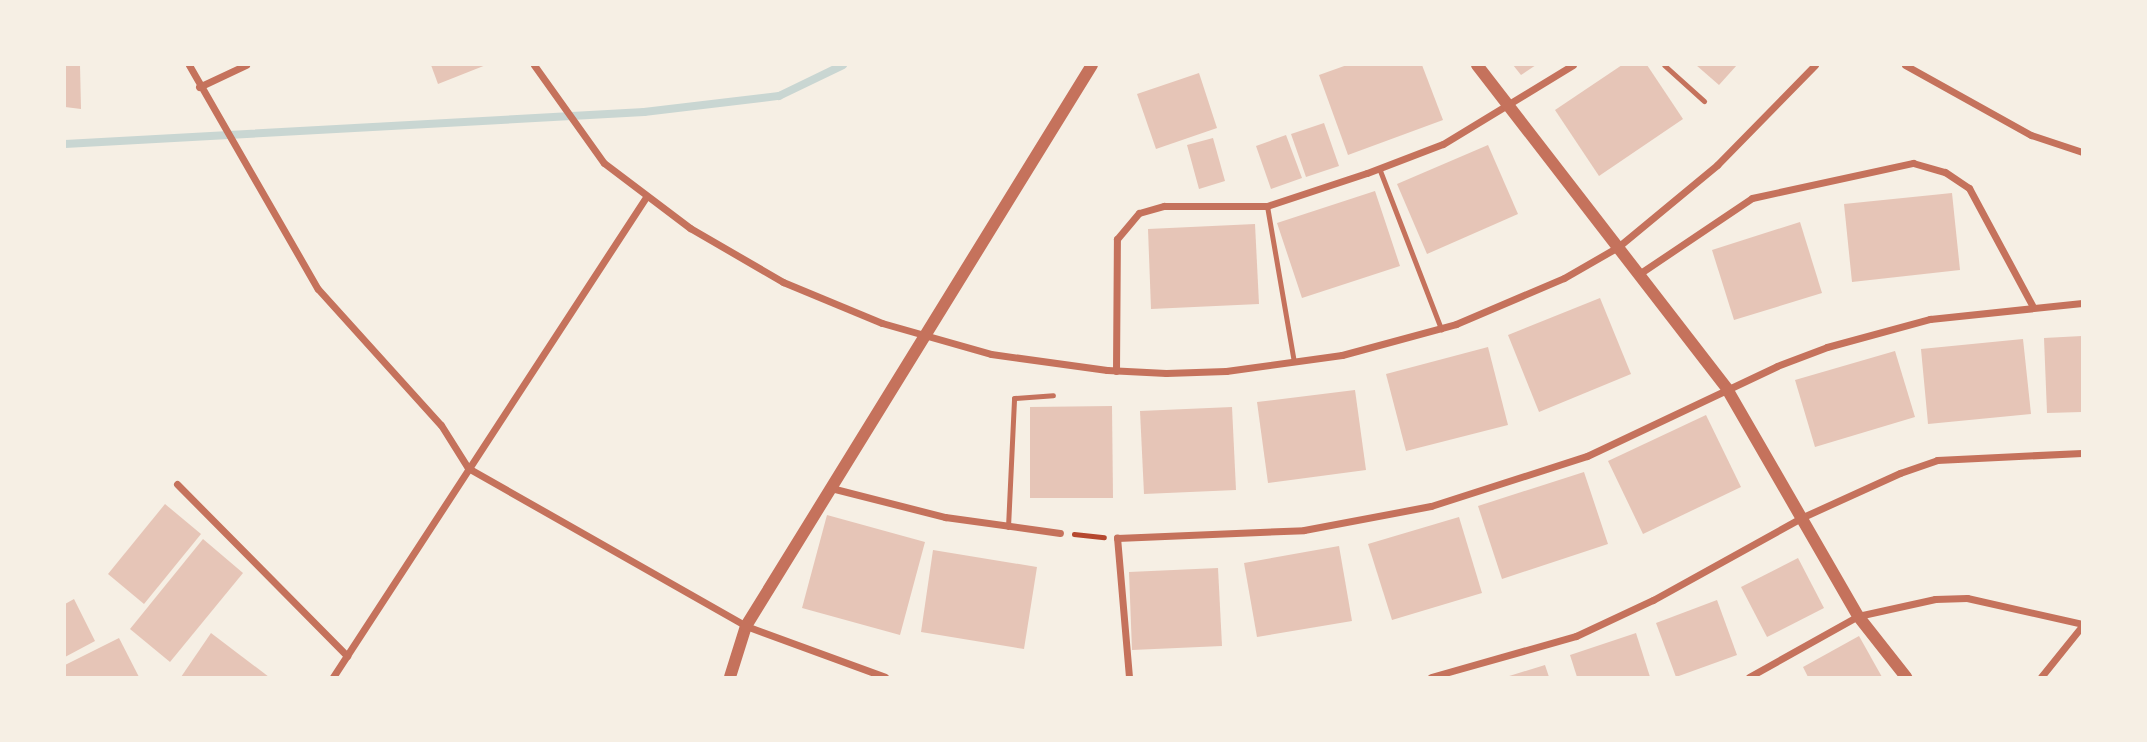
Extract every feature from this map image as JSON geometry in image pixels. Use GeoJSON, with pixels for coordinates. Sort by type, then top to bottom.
{"type":"FeatureCollection","features":[{"type":"Feature","properties":{"kind":"street"},"geometry":{"type":"LineString","coordinates":[[189,65],[199,87],[318,289],[441,425],[468,468],[746,626],[885,677]]}},
{"type":"Feature","properties":{"kind":"street"},"geometry":{"type":"LineString","coordinates":[[199,87],[246,65]]}},
{"type":"Feature","properties":{"kind":"street"},"geometry":{"type":"LineString","coordinates":[[534,65],[560,107],[604,163],[646,197],[783,282],[882,323],[991,354],[1116,371],[1226,371],[1294,364],[1441,329],[1521,298],[1618,247],[1717,165],[1815,65]]}},
{"type":"Feature","properties":{"kind":"street"},"geometry":{"type":"LineString","coordinates":[[730,677],[746,626],[1092,65]]}},
{"type":"Feature","properties":{"kind":"street"},"geometry":{"type":"LineString","coordinates":[[1477,65],[1727,389],[1803,517],[1858,617],[1906,677]]}},
{"type":"Feature","properties":{"kind":"street"},"geometry":{"type":"LineString","coordinates":[[1116,371],[1117,239],[1139,213],[1164,206],[1267,206],[1379,168],[1443,144],[1509,107],[1573,65]]}},
{"type":"Feature","properties":{"kind":"street"},"geometry":{"type":"LineString","coordinates":[[1905,65],[2031,135],[2082,152]]}},
{"type":"Feature","properties":{"kind":"street"},"geometry":{"type":"LineString","coordinates":[[1639,274],[1752,198],[1913,163],[1945,172],[1969,188],[2032,305]]}},
{"type":"Feature","properties":{"kind":"street"},"geometry":{"type":"LineString","coordinates":[[333,677],[646,197]]}},
{"type":"Feature","properties":{"kind":"street"},"geometry":{"type":"LineString","coordinates":[[1129,677],[1118,538],[1304,530],[1431,506],[1587,456],[1789,361],[1878,332],[2032,305],[2082,303]]}},
{"type":"Feature","properties":{"kind":"street"},"geometry":{"type":"LineString","coordinates":[[1431,677],[1576,636],[1653,600],[1803,517],[1937,460],[2082,453]]}},
{"type":"Feature","properties":{"kind":"street"},"geometry":{"type":"LineString","coordinates":[[177,484],[347,656]]}},
{"type":"Feature","properties":{"kind":"street"},"geometry":{"type":"LineString","coordinates":[[831,488],[945,517],[1060,533]]}},
{"type":"Feature","properties":{"kind":"street"},"geometry":{"type":"LineString","coordinates":[[1749,677],[1858,617],[1935,599],[1967,597],[2082,625],[2040,677]]}},
{"type":"Feature","properties":{"kind":"lane"},"geometry":{"type":"LineString","coordinates":[[1664,65],[1704,101]]}},
{"type":"Feature","properties":{"kind":"lane"},"geometry":{"type":"LineString","coordinates":[[1379,168],[1441,329]]}},
{"type":"Feature","properties":{"kind":"lane"},"geometry":{"type":"LineString","coordinates":[[1267,206],[1294,364]]}},
{"type":"Feature","properties":{"kind":"lane"},"geometry":{"type":"LineString","coordinates":[[1008,527],[1014,398],[1053,395]]}},
{"type":"Feature","properties":{"kind":"path"},"geometry":{"type":"LineString","coordinates":[[1060,533],[1118,538]]}},
{"type":"Feature","properties":{"kind":"building"},"geometry":{"type":"Polygon","coordinates":[[[65,65],[80,65],[81,109],[65,107],[65,65]]]}},
{"type":"Feature","properties":{"kind":"building"},"geometry":{"type":"Polygon","coordinates":[[[431,65],[486,65],[438,84],[431,65]]]}},
{"type":"Feature","properties":{"kind":"building"},"geometry":{"type":"Polygon","coordinates":[[[1347,65],[1422,65],[1443,120],[1348,155],[1319,75],[1347,65]]]}},
{"type":"Feature","properties":{"kind":"building"},"geometry":{"type":"Polygon","coordinates":[[[1513,65],[1536,65],[1521,75],[1513,65]]]}},
{"type":"Feature","properties":{"kind":"building"},"geometry":{"type":"Polygon","coordinates":[[[1622,65],[1647,65],[1683,119],[1599,176],[1555,110],[1622,65]]]}},
{"type":"Feature","properties":{"kind":"building"},"geometry":{"type":"Polygon","coordinates":[[[1696,65],[1737,65],[1719,85],[1696,65]]]}},
{"type":"Feature","properties":{"kind":"building"},"geometry":{"type":"Polygon","coordinates":[[[1199,73],[1217,128],[1156,149],[1137,94],[1199,73]]]}},
{"type":"Feature","properties":{"kind":"building"},"geometry":{"type":"Polygon","coordinates":[[[1324,123],[1339,166],[1306,177],[1291,134],[1324,123]]]}},
{"type":"Feature","properties":{"kind":"building"},"geometry":{"type":"Polygon","coordinates":[[[1286,135],[1302,178],[1271,189],[1256,146],[1286,135]]]}},
{"type":"Feature","properties":{"kind":"building"},"geometry":{"type":"Polygon","coordinates":[[[1213,138],[1225,181],[1199,189],[1187,145],[1213,138]]]}},
{"type":"Feature","properties":{"kind":"building"},"geometry":{"type":"Polygon","coordinates":[[[1488,145],[1518,214],[1427,254],[1397,184],[1488,145]]]}},
{"type":"Feature","properties":{"kind":"building"},"geometry":{"type":"Polygon","coordinates":[[[1375,191],[1400,266],[1302,298],[1277,223],[1375,191]]]}},
{"type":"Feature","properties":{"kind":"building"},"geometry":{"type":"Polygon","coordinates":[[[1952,193],[1960,270],[1852,282],[1844,204],[1952,193]]]}},
{"type":"Feature","properties":{"kind":"building"},"geometry":{"type":"Polygon","coordinates":[[[1800,222],[1822,293],[1734,320],[1712,250],[1800,222]]]}},
{"type":"Feature","properties":{"kind":"building"},"geometry":{"type":"Polygon","coordinates":[[[1255,224],[1259,304],[1151,309],[1148,229],[1255,224]]]}},
{"type":"Feature","properties":{"kind":"building"},"geometry":{"type":"Polygon","coordinates":[[[1600,298],[1631,374],[1539,412],[1508,335],[1600,298]]]}},
{"type":"Feature","properties":{"kind":"building"},"geometry":{"type":"Polygon","coordinates":[[[2082,336],[2082,412],[2047,413],[2044,338],[2082,336]]]}},
{"type":"Feature","properties":{"kind":"building"},"geometry":{"type":"Polygon","coordinates":[[[2023,339],[2031,414],[1928,424],[1921,349],[2023,339]]]}},
{"type":"Feature","properties":{"kind":"building"},"geometry":{"type":"Polygon","coordinates":[[[1488,347],[1508,425],[1406,451],[1386,374],[1488,347]]]}},
{"type":"Feature","properties":{"kind":"building"},"geometry":{"type":"Polygon","coordinates":[[[1895,351],[1915,417],[1815,447],[1795,380],[1895,351]]]}},
{"type":"Feature","properties":{"kind":"building"},"geometry":{"type":"Polygon","coordinates":[[[1355,390],[1366,470],[1268,483],[1257,402],[1355,390]]]}},
{"type":"Feature","properties":{"kind":"building"},"geometry":{"type":"Polygon","coordinates":[[[1112,406],[1113,498],[1030,498],[1030,407],[1112,406]]]}},
{"type":"Feature","properties":{"kind":"building"},"geometry":{"type":"Polygon","coordinates":[[[1232,407],[1236,490],[1144,494],[1140,411],[1232,407]]]}},
{"type":"Feature","properties":{"kind":"building"},"geometry":{"type":"Polygon","coordinates":[[[1706,415],[1741,487],[1643,534],[1608,461],[1706,415]]]}},
{"type":"Feature","properties":{"kind":"building"},"geometry":{"type":"Polygon","coordinates":[[[1584,472],[1608,544],[1502,579],[1478,506],[1584,472]]]}},
{"type":"Feature","properties":{"kind":"building"},"geometry":{"type":"Polygon","coordinates":[[[165,504],[201,534],[144,604],[108,574],[165,504]]]}},
{"type":"Feature","properties":{"kind":"building"},"geometry":{"type":"Polygon","coordinates":[[[827,515],[925,542],[900,635],[802,608],[827,515]]]}},
{"type":"Feature","properties":{"kind":"building"},"geometry":{"type":"Polygon","coordinates":[[[1459,517],[1482,593],[1392,620],[1368,544],[1459,517]]]}},
{"type":"Feature","properties":{"kind":"building"},"geometry":{"type":"Polygon","coordinates":[[[203,539],[243,573],[170,662],[130,629],[203,539]]]}},
{"type":"Feature","properties":{"kind":"building"},"geometry":{"type":"Polygon","coordinates":[[[1339,546],[1352,621],[1257,637],[1244,563],[1339,546]]]}},
{"type":"Feature","properties":{"kind":"building"},"geometry":{"type":"Polygon","coordinates":[[[933,550],[1037,567],[1024,649],[921,632],[933,550]]]}},
{"type":"Feature","properties":{"kind":"building"},"geometry":{"type":"Polygon","coordinates":[[[1798,558],[1824,608],[1767,637],[1741,587],[1798,558]]]}},
{"type":"Feature","properties":{"kind":"building"},"geometry":{"type":"Polygon","coordinates":[[[1218,568],[1222,646],[1132,650],[1129,572],[1218,568]]]}},
{"type":"Feature","properties":{"kind":"building"},"geometry":{"type":"Polygon","coordinates":[[[74,599],[95,641],[65,657],[65,604],[74,599]]]}},
{"type":"Feature","properties":{"kind":"building"},"geometry":{"type":"Polygon","coordinates":[[[1717,600],[1737,655],[1676,677],[1656,623],[1717,600]]]}},
{"type":"Feature","properties":{"kind":"building"},"geometry":{"type":"Polygon","coordinates":[[[211,633],[269,677],[181,677],[211,633]]]}},
{"type":"Feature","properties":{"kind":"building"},"geometry":{"type":"Polygon","coordinates":[[[1636,633],[1650,677],[1577,677],[1570,655],[1636,633]]]}},
{"type":"Feature","properties":{"kind":"building"},"geometry":{"type":"Polygon","coordinates":[[[1859,636],[1882,677],[1808,677],[1803,667],[1859,636]]]}},
{"type":"Feature","properties":{"kind":"building"},"geometry":{"type":"Polygon","coordinates":[[[119,638],[139,677],[65,677],[65,665],[119,638]]]}},
{"type":"Feature","properties":{"kind":"building"},"geometry":{"type":"Polygon","coordinates":[[[1545,665],[1549,677],[1506,677],[1545,665]]]}},
{"type":"Feature","properties":{"kind":"waterway"},"geometry":{"type":"LineString","coordinates":[[65,144],[644,112],[779,96],[843,65]]}}]}
